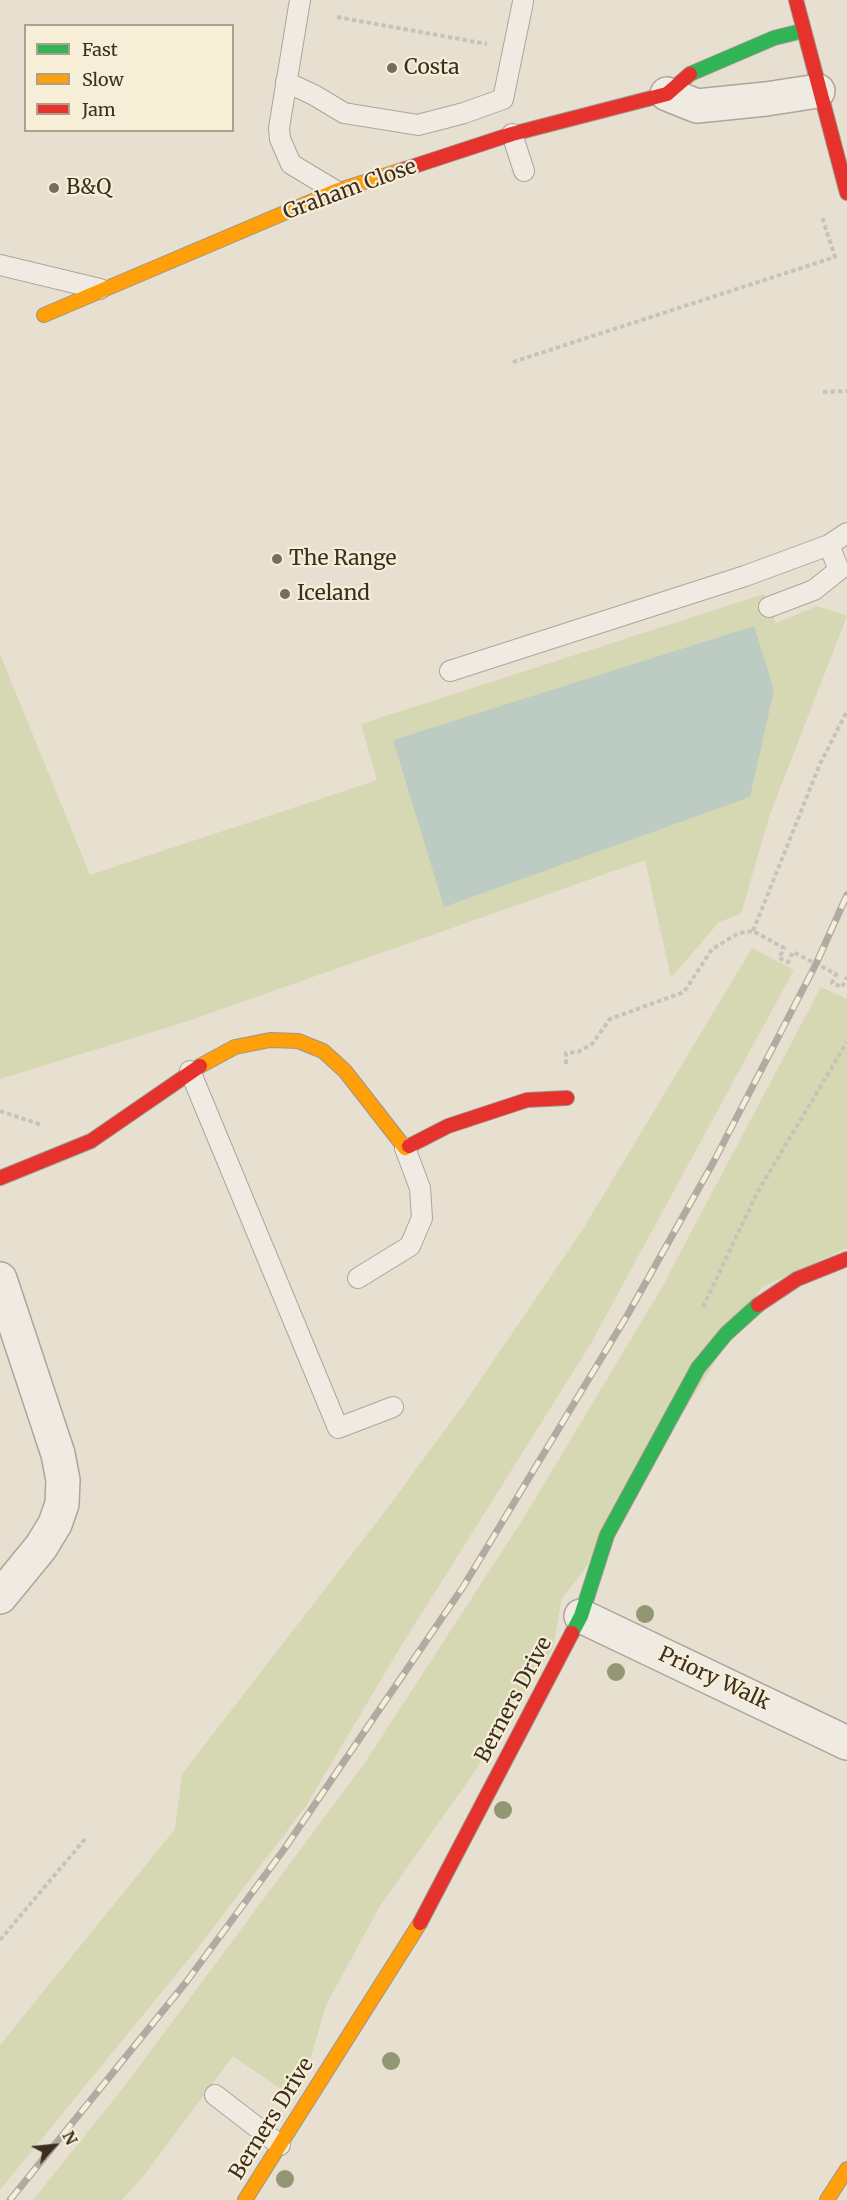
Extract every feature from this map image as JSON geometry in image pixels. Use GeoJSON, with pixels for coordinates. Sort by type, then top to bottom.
{"type":"FeatureCollection","features":[{"type":"Feature","properties":{"kind":"street"},"geometry":{"type":"LineString","coordinates":[[796,0],[802,31],[847,193]]}},
{"type":"Feature","properties":{"kind":"street","name":"Graham Close"},"geometry":{"type":"LineString","coordinates":[[44,315],[336,191],[512,134],[667,94],[688,75],[774,38],[802,31]]}},
{"type":"Feature","properties":{"kind":"street"},"geometry":{"type":"LineString","coordinates":[[667,94],[698,106],[818,91]]}},
{"type":"Feature","properties":{"kind":"street"},"geometry":{"type":"LineString","coordinates":[[0,1178],[52,1159],[91,1141],[190,1071],[235,1047],[270,1040],[298,1041],[323,1051],[345,1071],[405,1148],[448,1125],[527,1100],[567,1098]]}},
{"type":"Feature","properties":{"kind":"street","name":"Berners Drive"},"geometry":{"type":"LineString","coordinates":[[245,2200],[422,1921],[581,1616],[607,1535],[698,1368],[726,1334],[762,1302],[797,1279],[847,1259]]}},
{"type":"Feature","properties":{"kind":"street"},"geometry":{"type":"LineString","coordinates":[[0,1279],[58,1454],[63,1480],[62,1504],[56,1524],[41,1547],[0,1597]]}},
{"type":"Feature","properties":{"kind":"street","name":"Priory Walk"},"geometry":{"type":"LineString","coordinates":[[581,1616],[847,1743]]}},
{"type":"Feature","properties":{"kind":"street"},"geometry":{"type":"LineString","coordinates":[[827,2200],[847,2169]]}},
{"type":"Feature","properties":{"kind":"lane"},"geometry":{"type":"LineString","coordinates":[[300,0],[279,128],[280,139],[291,164],[336,191]]}},
{"type":"Feature","properties":{"kind":"lane"},"geometry":{"type":"LineString","coordinates":[[286,82],[344,113],[418,125],[464,113],[503,99],[523,2]]}},
{"type":"Feature","properties":{"kind":"lane"},"geometry":{"type":"LineString","coordinates":[[512,134],[524,171]]}},
{"type":"Feature","properties":{"kind":"lane"},"geometry":{"type":"LineString","coordinates":[[0,266],[105,291]]}},
{"type":"Feature","properties":{"kind":"lane"},"geometry":{"type":"LineString","coordinates":[[450,672],[745,576],[829,545],[847,533]]}},
{"type":"Feature","properties":{"kind":"lane"},"geometry":{"type":"LineString","coordinates":[[769,608],[814,590],[839,570],[829,545]]}},
{"type":"Feature","properties":{"kind":"lane"},"geometry":{"type":"LineString","coordinates":[[190,1071],[338,1428],[393,1407]]}},
{"type":"Feature","properties":{"kind":"lane"},"geometry":{"type":"LineString","coordinates":[[358,1278],[410,1246],[422,1218],[420,1188],[405,1148]]}},
{"type":"Feature","properties":{"kind":"lane"},"geometry":{"type":"LineString","coordinates":[[214,2095],[280,2145]]}},
{"type":"Feature","properties":{"kind":"path"},"geometry":{"type":"LineString","coordinates":[[337,17],[490,44]]}},
{"type":"Feature","properties":{"kind":"path"},"geometry":{"type":"LineString","coordinates":[[513,363],[835,257]]}},
{"type":"Feature","properties":{"kind":"path"},"geometry":{"type":"LineString","coordinates":[[823,392],[847,391]]}},
{"type":"Feature","properties":{"kind":"path"},"geometry":{"type":"LineString","coordinates":[[753,931],[820,764],[847,711]]}},
{"type":"Feature","properties":{"kind":"path"},"geometry":{"type":"LineString","coordinates":[[567,1098],[566,1053],[578,1053],[592,1044],[610,1019],[684,992],[712,949],[739,933],[753,931],[784,948],[779,958],[788,962],[793,952],[836,974],[832,983],[842,987],[847,977]]}},
{"type":"Feature","properties":{"kind":"path"},"geometry":{"type":"LineString","coordinates":[[702,1310],[757,1193],[847,1042]]}},
{"type":"Feature","properties":{"kind":"path"},"geometry":{"type":"LineString","coordinates":[[0,1940],[85,1839]]}},
{"type":"Feature","properties":{"kind":"green space"},"geometry":{"type":"Polygon","coordinates":[[[764,594],[776,623],[817,606],[847,616],[769,817],[741,914],[719,922],[671,978],[645,860],[185,1022],[0,1079],[0,654],[90,875],[377,780],[361,724],[764,594]]]}},
{"type":"Feature","properties":{"kind":"green space"},"geometry":{"type":"Polygon","coordinates":[[[752,948],[794,970],[590,1345],[398,1651],[306,1806],[197,1949],[0,2190],[0,2045],[175,1829],[182,1774],[386,1510],[464,1404],[583,1229],[752,948]]]}},
{"type":"Feature","properties":{"kind":"green space"},"geometry":{"type":"Polygon","coordinates":[[[821,987],[847,999],[847,1248],[762,1287],[583,1572],[562,1598],[553,1648],[471,1777],[380,1906],[326,2005],[309,2064],[285,2092],[233,2056],[145,2174],[122,2200],[33,2200],[123,2088],[364,1764],[523,1519],[661,1289],[821,987]]]}},
{"type":"Feature","properties":{"kind":"shaded area"},"geometry":{"type":"Polygon","coordinates":[[[754,626],[774,690],[750,797],[444,907],[393,740],[754,626]]]}},
{"type":"Feature","properties":{"kind":"railway"},"geometry":{"type":"LineString","coordinates":[[10,2200],[187,1981],[285,1848],[463,1587],[628,1314],[713,1163],[816,964],[847,895]]}},
{"type":"Feature","properties":{"kind":"traffic: fast"},"geometry":{"type":"LineString","coordinates":[[690,74],[774,38],[802,31]]}},
{"type":"Feature","properties":{"kind":"traffic: fast"},"geometry":{"type":"LineString","coordinates":[[572,1633],[581,1616],[607,1535],[698,1368],[726,1334],[758,1305]]}},
{"type":"Feature","properties":{"kind":"traffic: slow"},"geometry":{"type":"LineString","coordinates":[[44,315],[336,191],[402,170]]}},
{"type":"Feature","properties":{"kind":"traffic: slow"},"geometry":{"type":"LineString","coordinates":[[200,1066],[235,1047],[270,1040],[298,1041],[323,1051],[345,1071],[405,1148],[409,1146]]}},
{"type":"Feature","properties":{"kind":"traffic: slow"},"geometry":{"type":"LineString","coordinates":[[245,2200],[420,1923]]}},
{"type":"Feature","properties":{"kind":"traffic: slow"},"geometry":{"type":"LineString","coordinates":[[827,2200],[847,2169]]}},
{"type":"Feature","properties":{"kind":"traffic: jam"},"geometry":{"type":"LineString","coordinates":[[796,0],[847,193]]}},
{"type":"Feature","properties":{"kind":"traffic: jam"},"geometry":{"type":"LineString","coordinates":[[402,170],[512,134],[667,94],[690,74]]}},
{"type":"Feature","properties":{"kind":"traffic: jam"},"geometry":{"type":"LineString","coordinates":[[0,1178],[91,1141],[200,1066]]}},
{"type":"Feature","properties":{"kind":"traffic: jam"},"geometry":{"type":"LineString","coordinates":[[409,1146],[448,1126],[527,1100],[567,1098]]}},
{"type":"Feature","properties":{"kind":"traffic: jam"},"geometry":{"type":"LineString","coordinates":[[758,1305],[797,1279],[847,1259]]}},
{"type":"Feature","properties":{"kind":"traffic: jam"},"geometry":{"type":"LineString","coordinates":[[420,1923],[572,1633]]}},
{"type":"Feature","properties":{"kind":"place","name":"Costa"},"geometry":{"type":"Point","coordinates":[392,68]}},
{"type":"Feature","properties":{"kind":"place","name":"B&Q"},"geometry":{"type":"Point","coordinates":[54,188]}},
{"type":"Feature","properties":{"kind":"place","name":"The Range"},"geometry":{"type":"Point","coordinates":[277,559]}},
{"type":"Feature","properties":{"kind":"place","name":"Iceland"},"geometry":{"type":"Point","coordinates":[285,594]}}]}
